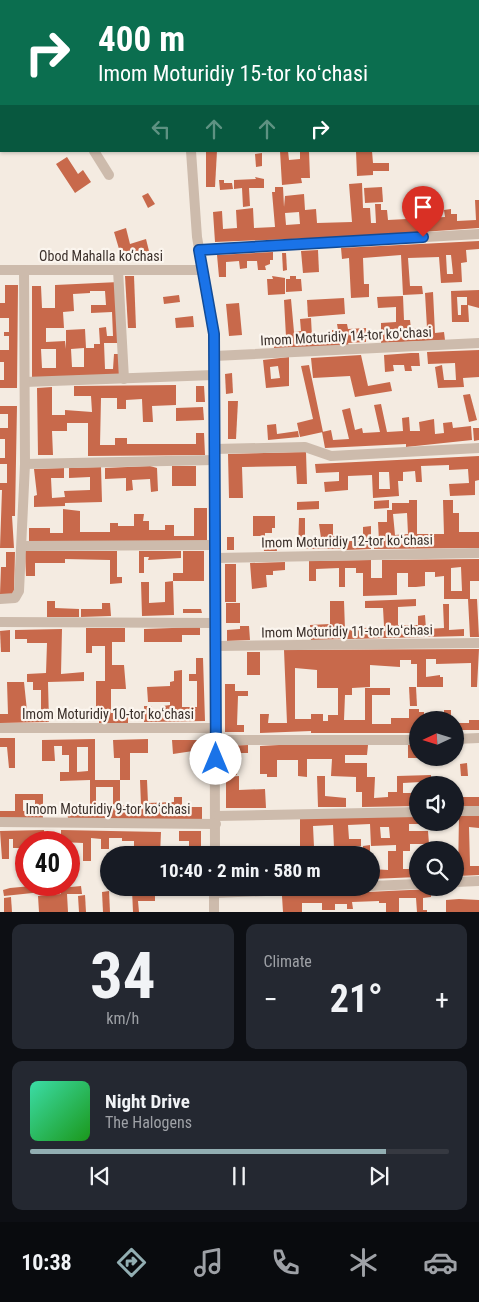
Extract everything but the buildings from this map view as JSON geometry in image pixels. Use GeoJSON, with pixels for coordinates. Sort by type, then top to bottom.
{"type":"FeatureCollection","features":[{"type":"Feature","properties":{"kind":"street"},"geometry":{"type":"LineString","coordinates":[[95,152],[109,175]]}},
{"type":"Feature","properties":{"kind":"street"},"geometry":{"type":"LineString","coordinates":[[191,152],[199,250],[214,334],[215,846]]}},
{"type":"Feature","properties":{"kind":"street"},"geometry":{"type":"LineString","coordinates":[[199,250],[479,234]]}},
{"type":"Feature","properties":{"kind":"street","name":"Obod Mahalla ko‘chasi"},"geometry":{"type":"LineString","coordinates":[[0,270],[202,270]]}},
{"type":"Feature","properties":{"kind":"street"},"geometry":{"type":"LineString","coordinates":[[0,600],[15,598],[19,591],[25,464],[24,270]]}},
{"type":"Feature","properties":{"kind":"street"},"geometry":{"type":"LineString","coordinates":[[118,270],[124,379]]}},
{"type":"Feature","properties":{"kind":"street","name":"Imom Moturidiy 14-tor koʻchasi"},"geometry":{"type":"LineString","coordinates":[[214,356],[479,342]]}},
{"type":"Feature","properties":{"kind":"street"},"geometry":{"type":"LineString","coordinates":[[25,382],[214,375]]}},
{"type":"Feature","properties":{"kind":"street"},"geometry":{"type":"LineString","coordinates":[[25,464],[215,455],[305,447],[331,456],[479,448]]}},
{"type":"Feature","properties":{"kind":"street"},"geometry":{"type":"LineString","coordinates":[[22,546],[215,546]]}},
{"type":"Feature","properties":{"kind":"street","name":"Imom Moturidiy 12-tor koʻchasi"},"geometry":{"type":"LineString","coordinates":[[216,558],[479,552]]}},
{"type":"Feature","properties":{"kind":"street"},"geometry":{"type":"LineString","coordinates":[[0,622],[215,623]]}},
{"type":"Feature","properties":{"kind":"street","name":"Imom Moturidiy 11-tor koʻchasi"},"geometry":{"type":"LineString","coordinates":[[216,646],[479,643]]}},
{"type":"Feature","properties":{"kind":"street","name":"Imom Moturidiy 10-tor koʻchasi"},"geometry":{"type":"LineString","coordinates":[[0,728],[216,728]]}},
{"type":"Feature","properties":{"kind":"street"},"geometry":{"type":"LineString","coordinates":[[464,739],[479,738]]}},
{"type":"Feature","properties":{"kind":"street"},"geometry":{"type":"LineString","coordinates":[[216,740],[409,740]]}},
{"type":"Feature","properties":{"kind":"street"},"geometry":{"type":"LineString","coordinates":[[464,812],[479,811]]}},
{"type":"Feature","properties":{"kind":"street","name":"Imom Moturidiy 9-tor koʻchasi"},"geometry":{"type":"LineString","coordinates":[[0,822],[216,820],[409,812]]}},
{"type":"Feature","properties":{"kind":"street"},"geometry":{"type":"LineString","coordinates":[[464,882],[479,881]]}},
{"type":"Feature","properties":{"kind":"street"},"geometry":{"type":"LineString","coordinates":[[380,886],[409,884]]}},
{"type":"Feature","properties":{"kind":"street"},"geometry":{"type":"LineString","coordinates":[[214,896],[214,912]]}},
{"type":"Feature","properties":{"kind":"route"},"geometry":{"type":"LineString","coordinates":[[216,759],[214,334],[199,250],[423,237]]}}]}
